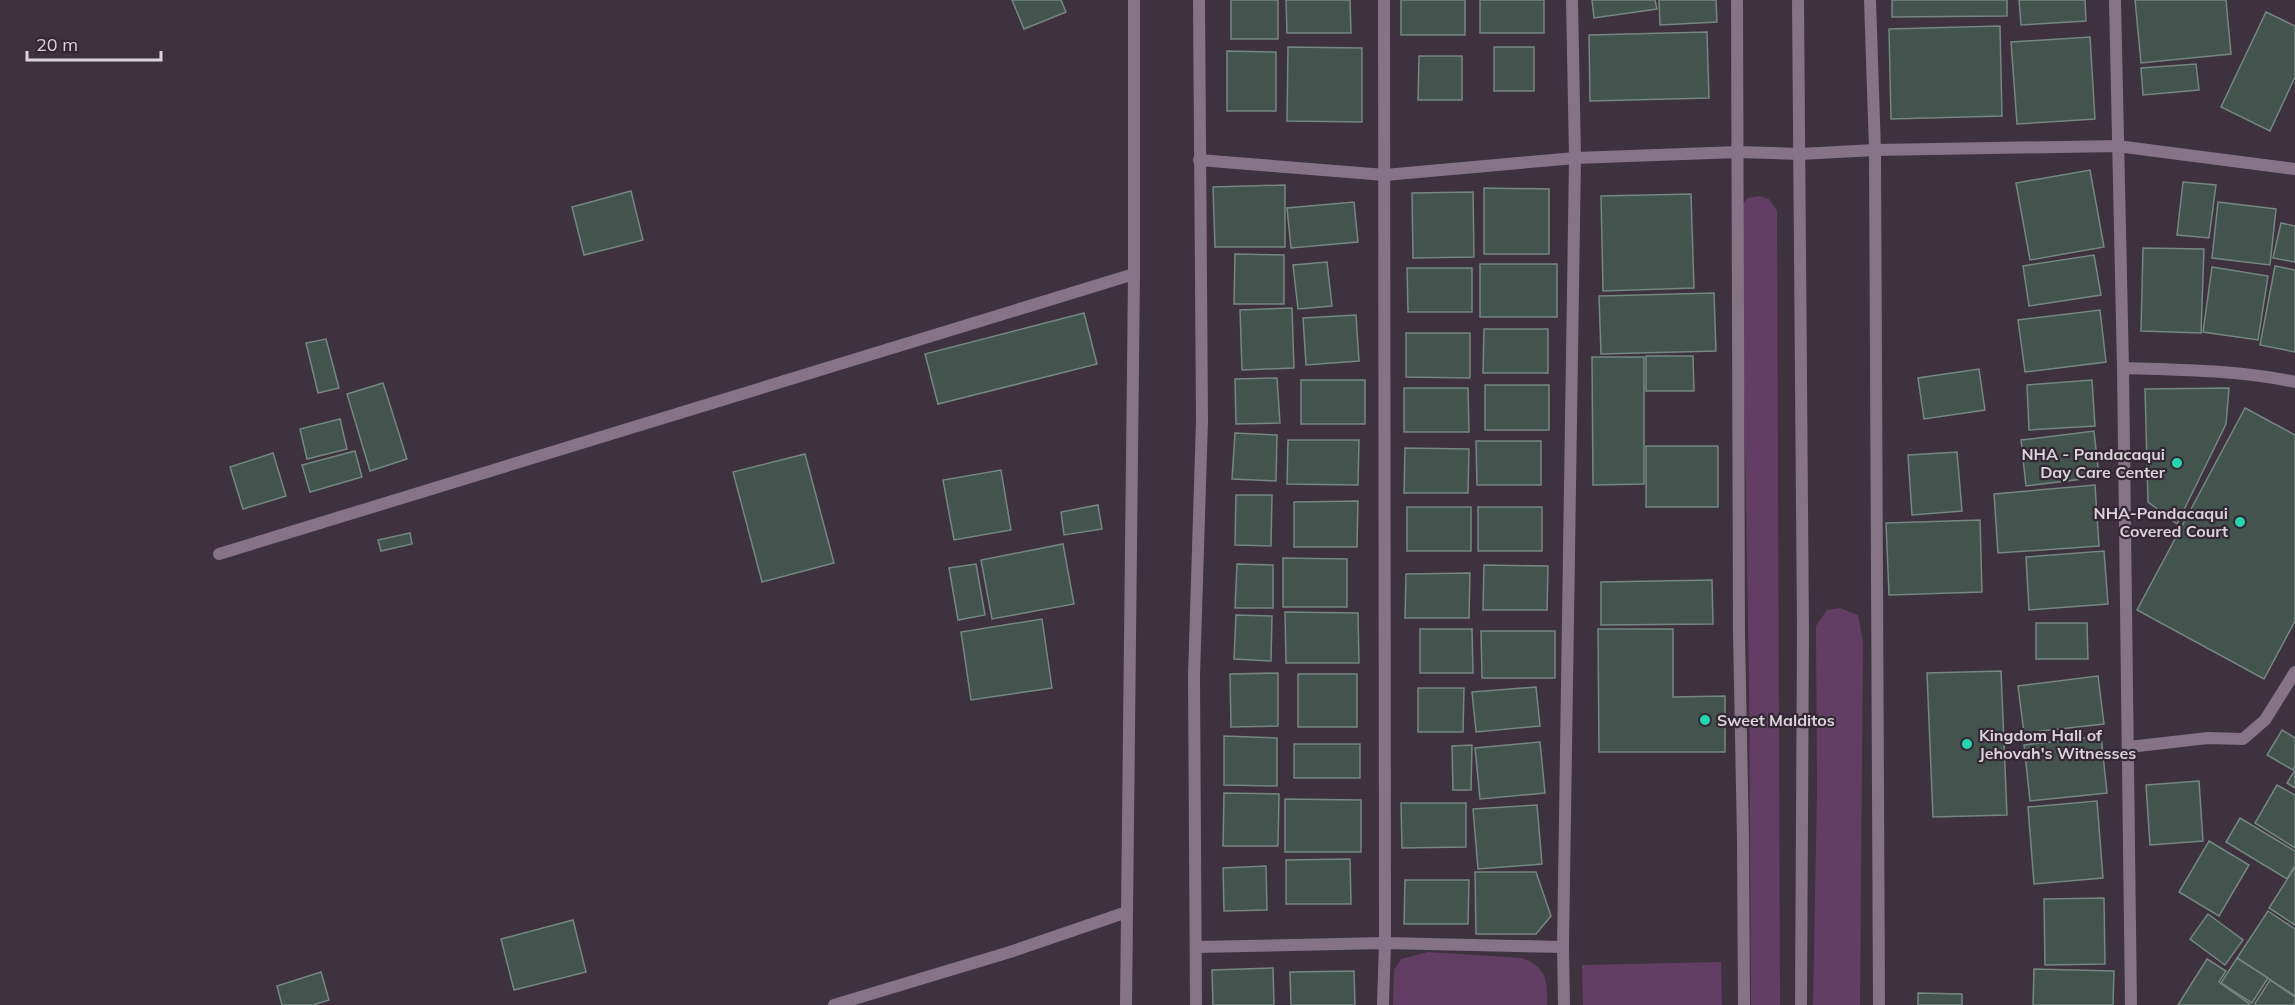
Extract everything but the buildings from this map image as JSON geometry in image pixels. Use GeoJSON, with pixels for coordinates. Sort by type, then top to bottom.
{"type":"FeatureCollection","features":[{"type":"Feature","properties":{"kind":"street"},"geometry":{"type":"LineString","coordinates":[[1126,1005],[1134,274],[1134,0]]}},
{"type":"Feature","properties":{"kind":"street"},"geometry":{"type":"LineString","coordinates":[[1196,1005],[1194,676],[1202,421],[1198,0]]}},
{"type":"Feature","properties":{"kind":"street"},"geometry":{"type":"LineString","coordinates":[[1383,1005],[1385,943],[1384,0]]}},
{"type":"Feature","properties":{"kind":"street"},"geometry":{"type":"LineString","coordinates":[[1564,1005],[1575,158],[1572,0]]}},
{"type":"Feature","properties":{"kind":"street"},"geometry":{"type":"LineString","coordinates":[[1737,0],[1739,617],[1744,1005]]}},
{"type":"Feature","properties":{"kind":"street"},"geometry":{"type":"LineString","coordinates":[[1798,0],[1803,619],[1801,1005]]}},
{"type":"Feature","properties":{"kind":"street"},"geometry":{"type":"LineString","coordinates":[[1870,0],[1875,150],[1879,1005]]}},
{"type":"Feature","properties":{"kind":"street"},"geometry":{"type":"LineString","coordinates":[[2115,0],[2123,369],[2131,1005]]}},
{"type":"Feature","properties":{"kind":"street"},"geometry":{"type":"LineString","coordinates":[[1199,160],[1385,175],[1575,158],[1738,152],[1800,154],[1875,150],[2117,146],[2295,169]]}},
{"type":"Feature","properties":{"kind":"street"},"geometry":{"type":"LineString","coordinates":[[219,554],[1134,274]]}},
{"type":"Feature","properties":{"kind":"street"},"geometry":{"type":"LineString","coordinates":[[2123,369],[2215,371],[2295,382]]}},
{"type":"Feature","properties":{"kind":"street"},"geometry":{"type":"LineString","coordinates":[[2129,747],[2208,738],[2243,739],[2265,720],[2295,672]]}},
{"type":"Feature","properties":{"kind":"street"},"geometry":{"type":"LineString","coordinates":[[834,1005],[1010,952],[1127,912]]}},
{"type":"Feature","properties":{"kind":"street"},"geometry":{"type":"LineString","coordinates":[[1196,947],[1385,943],[1563,946]]}},
{"type":"Feature","properties":{"kind":"shaded area"},"geometry":{"type":"Polygon","coordinates":[[[1759,196],[1769,199],[1777,211],[1780,1005],[1751,1005],[1749,683],[1741,206],[1748,198],[1759,196]]]}},
{"type":"Feature","properties":{"kind":"shaded area"},"geometry":{"type":"Polygon","coordinates":[[[1840,608],[1858,615],[1863,642],[1860,1005],[1813,1005],[1817,791],[1816,626],[1827,610],[1840,608]]]}},
{"type":"Feature","properties":{"kind":"shaded area"},"geometry":{"type":"Polygon","coordinates":[[[1428,952],[1522,958],[1536,966],[1544,975],[1547,1005],[1393,1005],[1394,970],[1401,959],[1428,952]]]}},
{"type":"Feature","properties":{"kind":"shaded area"},"geometry":{"type":"Polygon","coordinates":[[[1721,962],[1722,1005],[1583,1005],[1582,965],[1721,962]]]}},
{"type":"Feature","properties":{"kind":"place","name":"NHA - Pandacaqui Day Care Center"},"geometry":{"type":"Point","coordinates":[2177,463]}},
{"type":"Feature","properties":{"kind":"place","name":"NHA-Pandacaqui Covered Court"},"geometry":{"type":"Point","coordinates":[2240,522]}},
{"type":"Feature","properties":{"kind":"place","name":"Sweet Malditos"},"geometry":{"type":"Point","coordinates":[1705,720]}},
{"type":"Feature","properties":{"kind":"place","name":"Kingdom Hall of Jehovah's Witnesses"},"geometry":{"type":"Point","coordinates":[1967,744]}}]}
